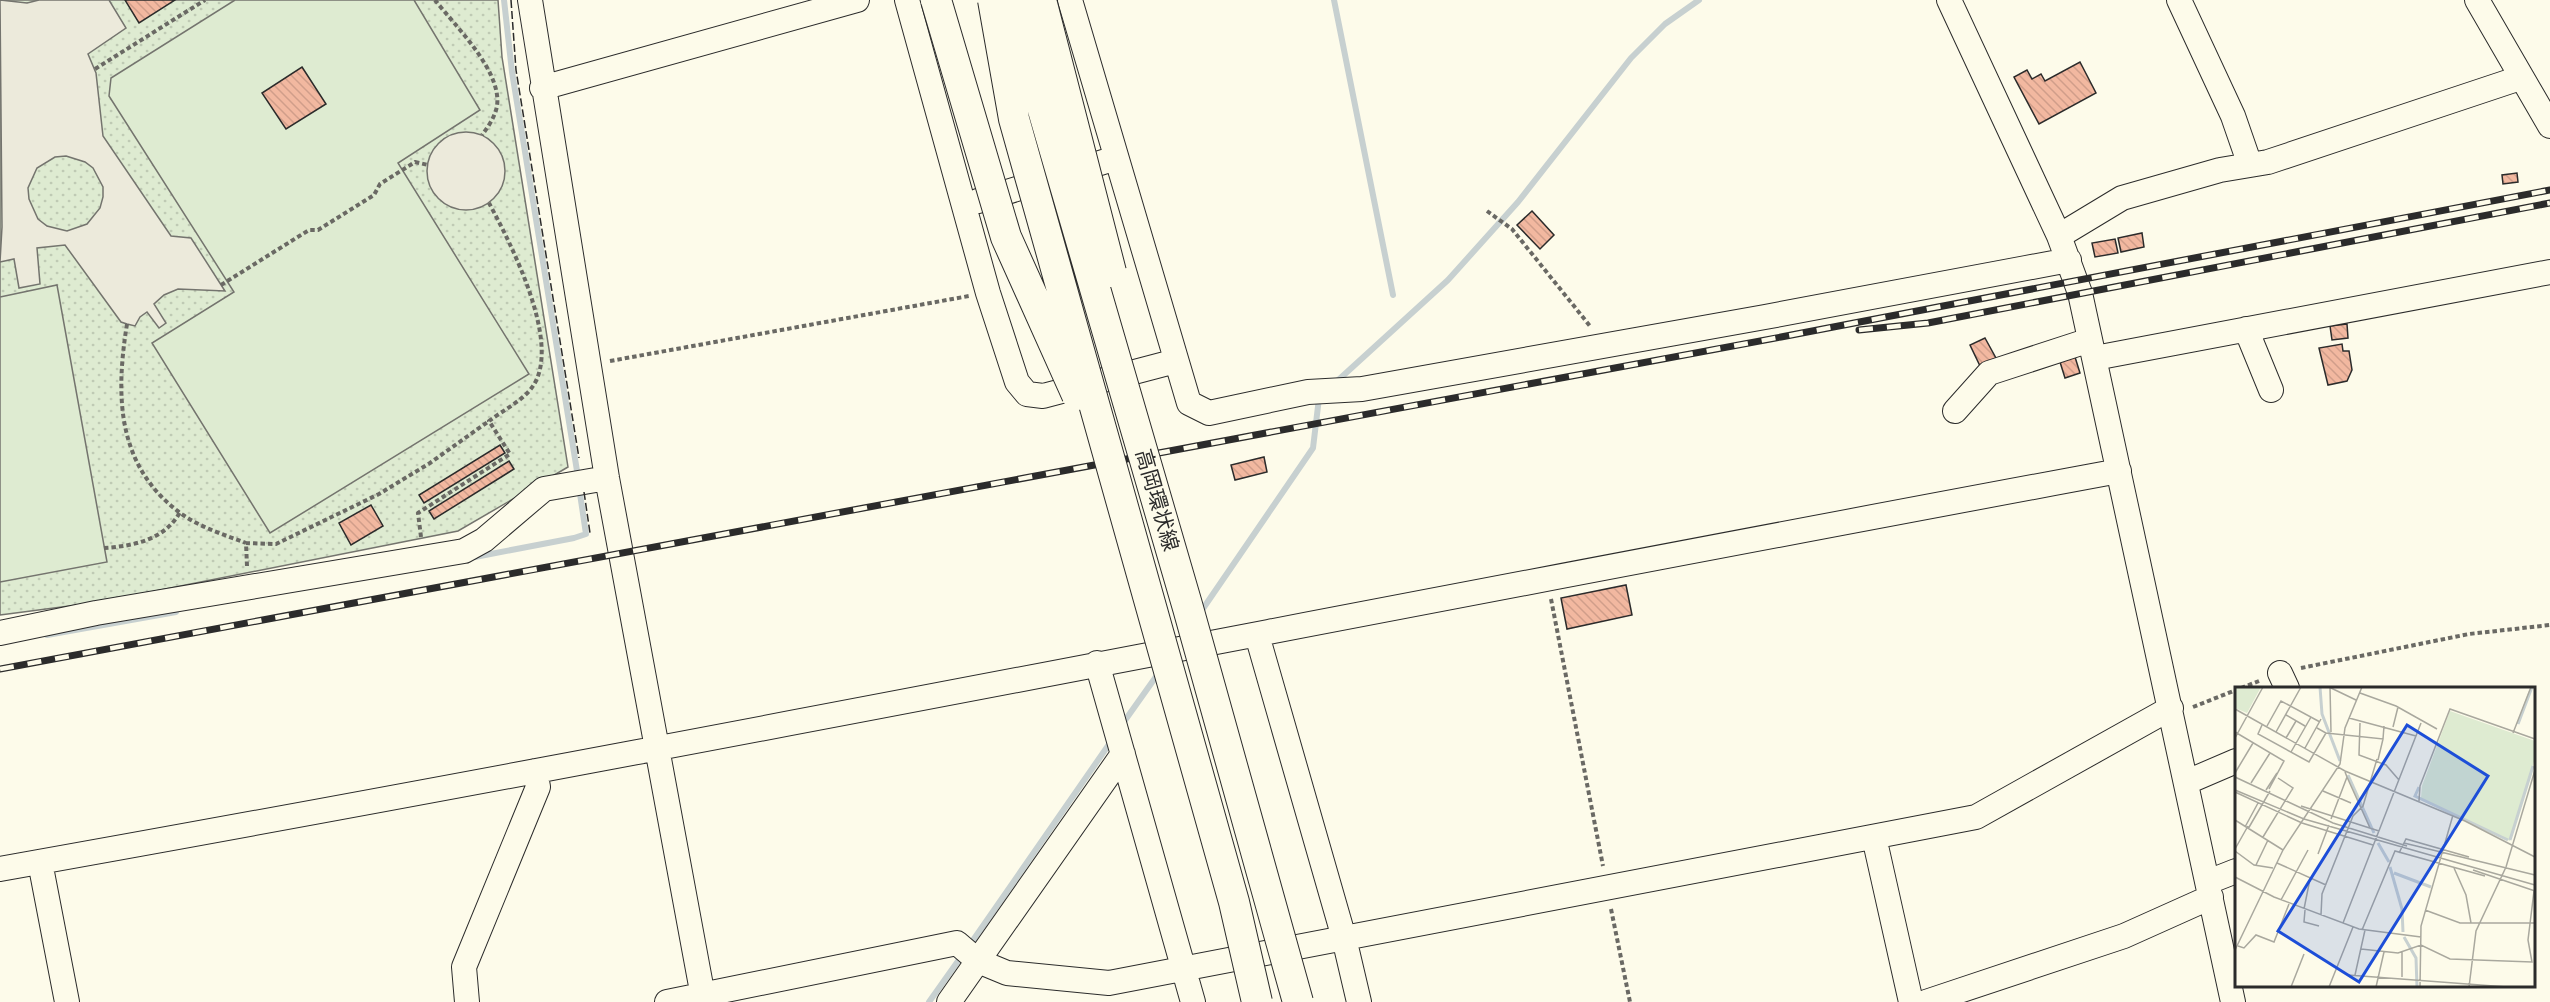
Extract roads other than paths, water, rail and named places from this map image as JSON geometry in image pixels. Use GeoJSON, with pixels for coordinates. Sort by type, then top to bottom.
{"type":"FeatureCollection","features":[{"type":"Feature","properties":{"kind":"main road"},"geometry":{"type":"LineString","coordinates":[[936,0],[1006,237],[1117,482]]}},
{"type":"Feature","properties":{"kind":"main road","name":"高岡環状線"},"geometry":{"type":"LineString","coordinates":[[993,0],[1014,119],[1234,902],[1257,1002]]}},
{"type":"Feature","properties":{"kind":"main road","name":"高岡環状線"},"geometry":{"type":"LineString","coordinates":[[1011,0],[1188,608],[1298,1002]]}},
{"type":"Feature","properties":{"kind":"main road"},"geometry":{"type":"LineString","coordinates":[[1041,0],[1097,212],[1188,608]]}},
{"type":"Feature","properties":{"kind":"street"},"geometry":{"type":"LineString","coordinates":[[530,0],[542,88],[607,478],[703,998]]}},
{"type":"Feature","properties":{"kind":"street"},"geometry":{"type":"LineString","coordinates":[[542,88],[857,0]]}},
{"type":"Feature","properties":{"kind":"street"},"geometry":{"type":"LineString","coordinates":[[907,0],[988,293],[1017,382],[1027,394],[1043,396],[1176,361]]}},
{"type":"Feature","properties":{"kind":"street"},"geometry":{"type":"LineString","coordinates":[[1070,0],[1189,404],[1209,413],[1308,392],[1362,389],[2069,260]]}},
{"type":"Feature","properties":{"kind":"street"},"geometry":{"type":"LineString","coordinates":[[1949,0],[2059,236],[2080,293],[2233,1002]]}},
{"type":"Feature","properties":{"kind":"street"},"geometry":{"type":"LineString","coordinates":[[2179,0],[2234,116],[2250,165]]}},
{"type":"Feature","properties":{"kind":"street"},"geometry":{"type":"LineString","coordinates":[[2477,0],[2520,78],[2549,121]]}},
{"type":"Feature","properties":{"kind":"street"},"geometry":{"type":"LineString","coordinates":[[2059,236],[2122,198],[2220,170],[2268,162],[2520,78]]}},
{"type":"Feature","properties":{"kind":"street"},"geometry":{"type":"LineString","coordinates":[[964,206],[1116,158]]}},
{"type":"Feature","properties":{"kind":"street"},"geometry":{"type":"LineString","coordinates":[[1955,411],[1989,373],[2092,349],[2246,329],[2550,272]]}},
{"type":"Feature","properties":{"kind":"street"},"geometry":{"type":"LineString","coordinates":[[2246,329],[2271,390]]}},
{"type":"Feature","properties":{"kind":"street"},"geometry":{"type":"LineString","coordinates":[[0,870],[2119,471]]}},
{"type":"Feature","properties":{"kind":"street"},"geometry":{"type":"LineString","coordinates":[[0,633],[96,613],[464,551],[484,540],[544,489],[607,478]]}},
{"type":"Feature","properties":{"kind":"street"},"geometry":{"type":"LineString","coordinates":[[1257,635],[1344,938],[1359,1002]]}},
{"type":"Feature","properties":{"kind":"street"},"geometry":{"type":"LineString","coordinates":[[1097,663],[1193,1002]]}},
{"type":"Feature","properties":{"kind":"street"},"geometry":{"type":"LineString","coordinates":[[667,1002],[703,998],[969,953],[1006,974],[1109,983],[1874,837],[1976,817],[2172,712]]}},
{"type":"Feature","properties":{"kind":"street"},"geometry":{"type":"LineString","coordinates":[[949,1002],[969,953],[1123,754]]}},
{"type":"Feature","properties":{"kind":"street"},"geometry":{"type":"LineString","coordinates":[[2187,782],[2235,761]]}},
{"type":"Feature","properties":{"kind":"street"},"geometry":{"type":"LineString","coordinates":[[467,1002],[464,967],[538,787],[535,771]]}},
{"type":"Feature","properties":{"kind":"street"},"geometry":{"type":"LineString","coordinates":[[1874,837],[1911,1002]]}},
{"type":"Feature","properties":{"kind":"street"},"geometry":{"type":"LineString","coordinates":[[40,862],[67,1002]]}},
{"type":"Feature","properties":{"kind":"street"},"geometry":{"type":"LineString","coordinates":[[1926,1002],[2124,936],[2209,890],[2235,873]]}},
{"type":"Feature","properties":{"kind":"waterway"},"geometry":{"type":"LineString","coordinates":[[504,0],[512,72],[578,477]]}},
{"type":"Feature","properties":{"kind":"waterway"},"geometry":{"type":"LineString","coordinates":[[1334,0],[1393,295]]}},
{"type":"Feature","properties":{"kind":"waterway"},"geometry":{"type":"LineString","coordinates":[[1335,383],[1448,280],[1518,202],[1631,58],[1665,24],[1699,0]]}},
{"type":"Feature","properties":{"kind":"waterway"},"geometry":{"type":"LineString","coordinates":[[1200,613],[1313,448],[1319,398]]}},
{"type":"Feature","properties":{"kind":"waterway"},"geometry":{"type":"LineString","coordinates":[[475,557],[586,534],[579,487]]}},
{"type":"Feature","properties":{"kind":"waterway"},"geometry":{"type":"LineString","coordinates":[[47,635],[176,612]]}},
{"type":"Feature","properties":{"kind":"waterway"},"geometry":{"type":"LineString","coordinates":[[1121,726],[1160,671]]}},
{"type":"Feature","properties":{"kind":"waterway"},"geometry":{"type":"LineString","coordinates":[[969,946],[1112,740]]}},
{"type":"Feature","properties":{"kind":"waterway"},"geometry":{"type":"LineString","coordinates":[[929,1002],[963,954]]}},
{"type":"Feature","properties":{"kind":"railway"},"geometry":{"type":"LineString","coordinates":[[0,669],[1781,337],[2550,190]]}},
{"type":"Feature","properties":{"kind":"railway"},"geometry":{"type":"LineString","coordinates":[[1859,330],[1928,323],[2550,203]]}}]}
